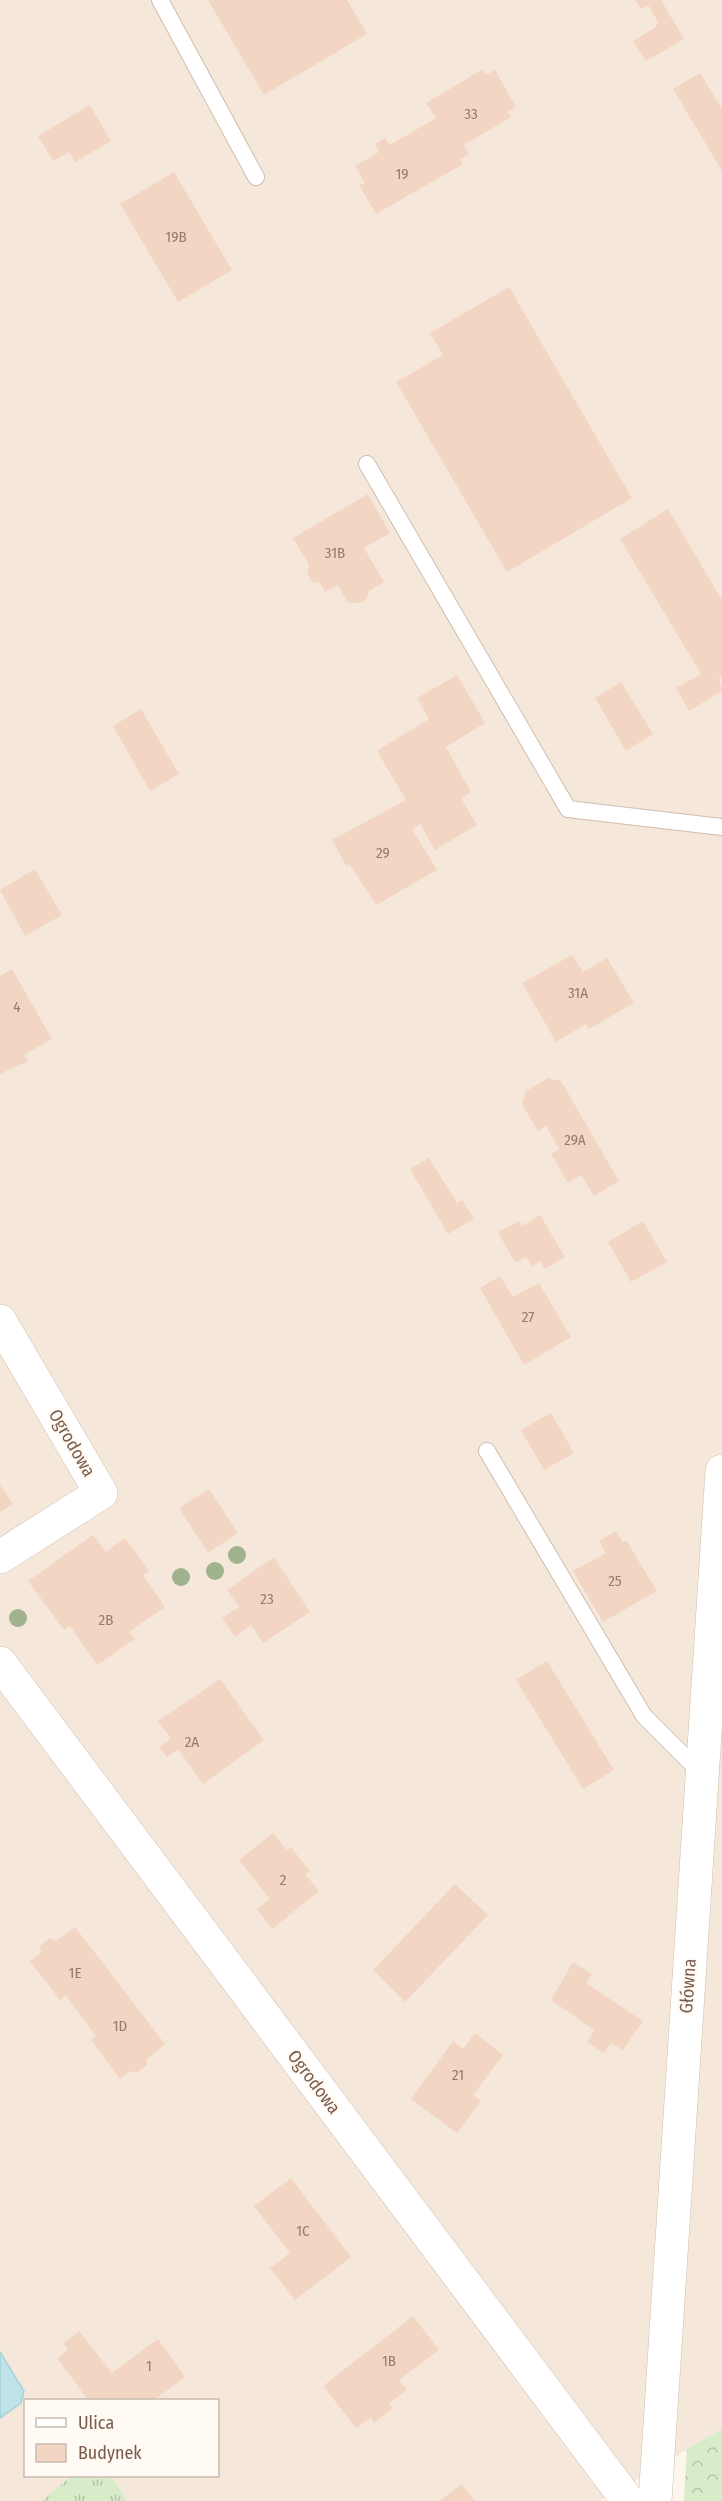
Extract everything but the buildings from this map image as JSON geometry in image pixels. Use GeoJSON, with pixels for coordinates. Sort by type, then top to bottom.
{"type":"FeatureCollection","features":[{"type":"Feature","properties":{"kind":"street","name":"Ogrodowa"},"geometry":{"type":"LineString","coordinates":[[0,1321],[101,1493],[0,1557]]}},
{"type":"Feature","properties":{"kind":"street","name":"Główna"},"geometry":{"type":"LineString","coordinates":[[655,2501],[722,1472]]}},
{"type":"Feature","properties":{"kind":"street","name":"Ogrodowa"},"geometry":{"type":"LineString","coordinates":[[0,1663],[628,2501]]}},
{"type":"Feature","properties":{"kind":"lane"},"geometry":{"type":"LineString","coordinates":[[160,0],[256,177]]}},
{"type":"Feature","properties":{"kind":"lane"},"geometry":{"type":"LineString","coordinates":[[367,464],[568,809],[722,827]]}},
{"type":"Feature","properties":{"kind":"lane"},"geometry":{"type":"LineString","coordinates":[[487,1451],[644,1716],[702,1774]]}},
{"type":"Feature","properties":{"kind":"shaded area"},"geometry":{"type":"Polygon","coordinates":[[[0,0],[722,0],[722,2429],[600,2501],[127,2501],[113,2477],[219,2477],[219,2399],[24,2399],[24,2477],[70,2477],[42,2501],[0,2501],[0,0]]]}},
{"type":"Feature","properties":{"kind":"green space"},"geometry":{"type":"Polygon","coordinates":[[[722,2429],[722,2501],[684,2501],[687,2449],[722,2429]]]}},
{"type":"Feature","properties":{"kind":"green space"},"geometry":{"type":"Polygon","coordinates":[[[70,2477],[113,2477],[127,2501],[42,2501],[70,2477]]]}},
{"type":"Feature","properties":{"kind":"water"},"geometry":{"type":"Polygon","coordinates":[[[0,2352],[24,2391],[21,2403],[0,2418],[0,2352]]]}}]}
